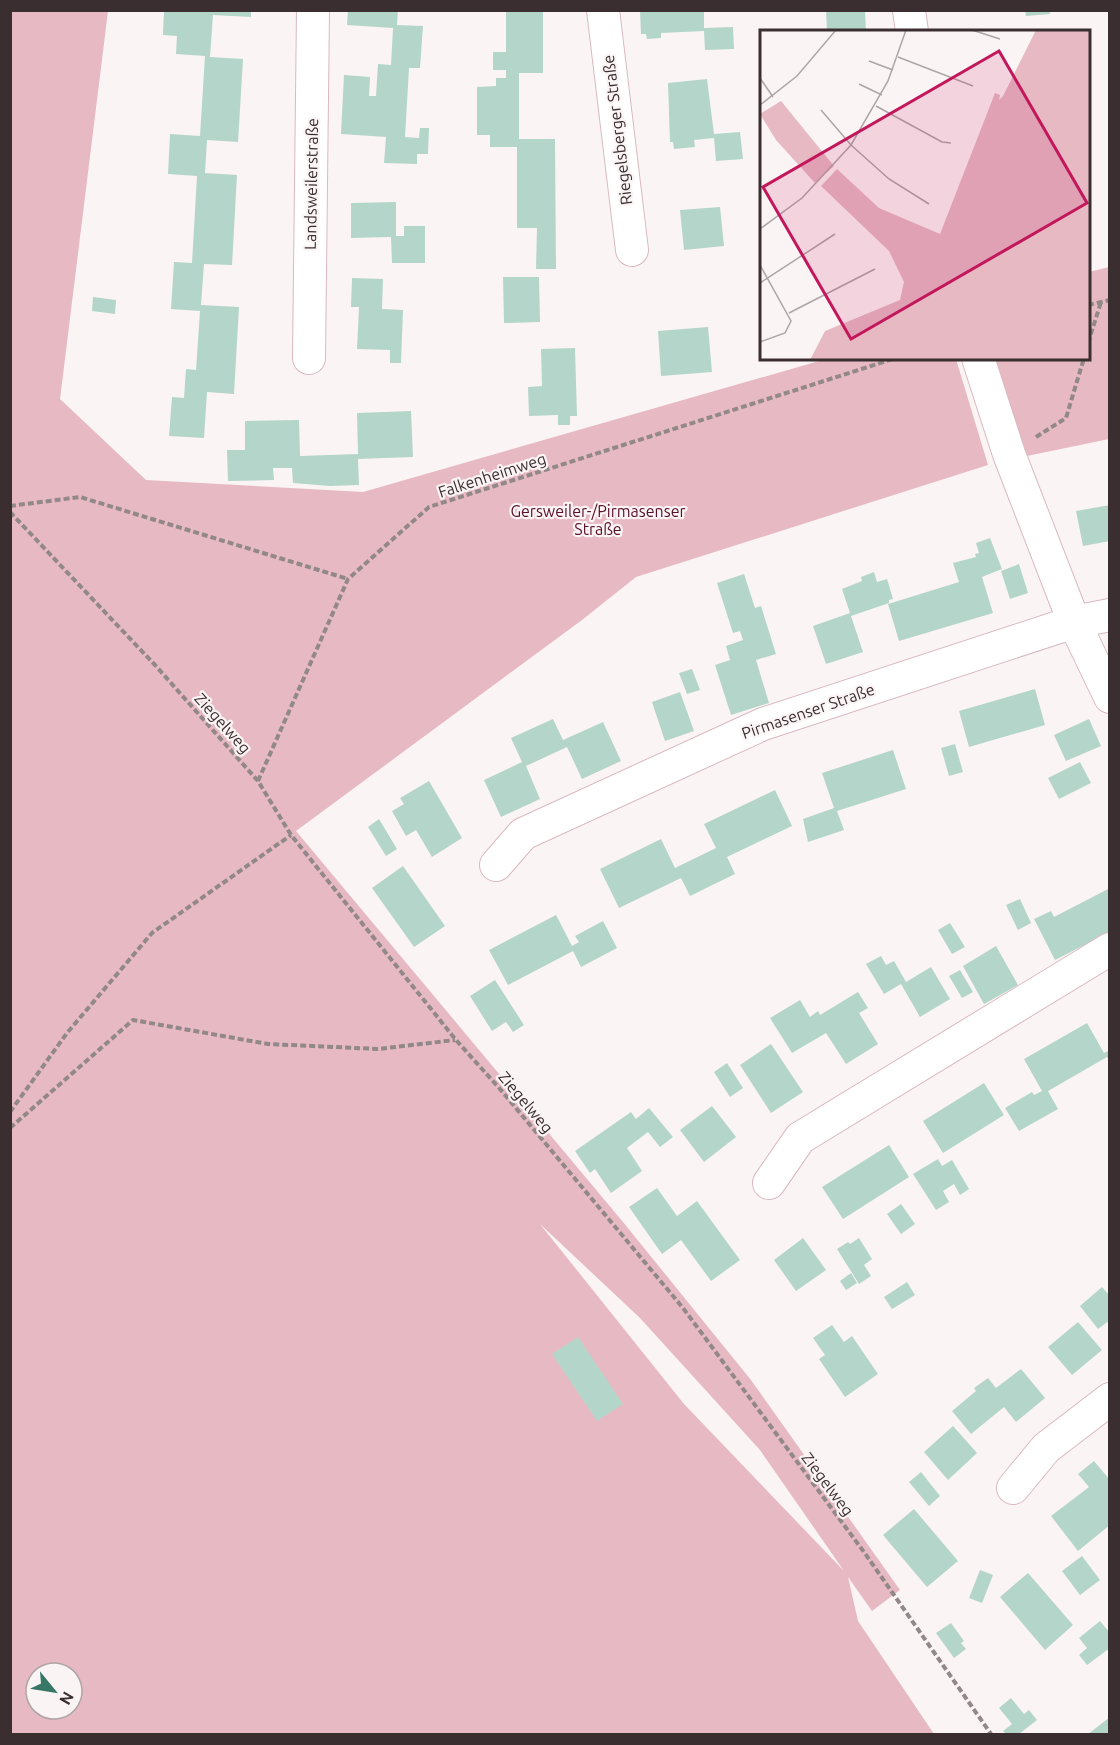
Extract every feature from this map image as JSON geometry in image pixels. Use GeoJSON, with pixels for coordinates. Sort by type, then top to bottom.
{"type":"FeatureCollection","features":[{"type":"Feature","properties":{"kind":"street","name":"Landsweilerstraße"},"geometry":{"type":"LineString","coordinates":[[309,358],[313,10]]}},
{"type":"Feature","properties":{"kind":"street","name":"Riegelsberger Straße"},"geometry":{"type":"LineString","coordinates":[[603,10],[632,250]]}},
{"type":"Feature","properties":{"kind":"street"},"geometry":{"type":"LineString","coordinates":[[909,10],[912,30]]}},
{"type":"Feature","properties":{"kind":"street"},"geometry":{"type":"LineString","coordinates":[[979,360],[1009,454],[1074,622],[1110,697]]}},
{"type":"Feature","properties":{"kind":"street","name":"Pirmasenser Straße"},"geometry":{"type":"LineString","coordinates":[[496,865],[523,834],[763,724],[1074,622],[1110,615]]}},
{"type":"Feature","properties":{"kind":"street"},"geometry":{"type":"LineString","coordinates":[[769,1183],[800,1138],[1110,949]]}},
{"type":"Feature","properties":{"kind":"street"},"geometry":{"type":"LineString","coordinates":[[1013,1488],[1046,1448],[1110,1399]]}},
{"type":"Feature","properties":{"kind":"path"},"geometry":{"type":"LineString","coordinates":[[1090,305],[1110,300]]}},
{"type":"Feature","properties":{"kind":"path"},"geometry":{"type":"LineString","coordinates":[[1090,340],[1101,302]]}},
{"type":"Feature","properties":{"kind":"path","name":"Falkenheimweg"},"geometry":{"type":"LineString","coordinates":[[348,579],[429,507],[890,360]]}},
{"type":"Feature","properties":{"kind":"path"},"geometry":{"type":"LineString","coordinates":[[1009,454],[1066,418],[1083,360]]}},
{"type":"Feature","properties":{"kind":"path"},"geometry":{"type":"LineString","coordinates":[[10,506],[80,497],[348,579],[258,781]]}},
{"type":"Feature","properties":{"kind":"path","name":"Ziegelweg"},"geometry":{"type":"LineString","coordinates":[[10,512],[155,665],[258,781],[291,835],[456,1040],[682,1308],[864,1552],[992,1734]]}},
{"type":"Feature","properties":{"kind":"path"},"geometry":{"type":"LineString","coordinates":[[10,1112],[67,1033],[152,933],[291,835]]}},
{"type":"Feature","properties":{"kind":"path"},"geometry":{"type":"LineString","coordinates":[[10,1128],[134,1020],[268,1044],[378,1049],[456,1040]]}},
{"type":"Feature","properties":{"kind":"green space","name":"Gersweiler-/Pirmasenser Straße"},"geometry":{"type":"Polygon","coordinates":[[[11,11],[108,11],[60,399],[146,480],[363,492],[823,360],[956,360],[988,465],[636,577],[582,620],[296,831],[623,1222],[751,1380],[900,1590],[872,1611],[848,1577],[858,1621],[934,1734],[11,1734],[11,11]],[[540,1224],[684,1404],[844,1571],[760,1450],[640,1318],[540,1224]]]}},
{"type":"Feature","properties":{"kind":"green space"},"geometry":{"type":"Polygon","coordinates":[[[1109,267],[1109,439],[1012,459],[989,360],[1090,360],[1090,272],[1109,267]]]}},
{"type":"Feature","properties":{"kind":"building"},"geometry":{"type":"Polygon","coordinates":[[[164,10],[251,10],[251,17],[213,15],[210,57],[243,59],[238,142],[207,140],[205,173],[237,175],[232,265],[204,264],[201,305],[239,307],[234,394],[207,392],[204,438],[169,436],[172,397],[184,398],[186,369],[196,370],[200,311],[171,309],[174,262],[192,263],[197,176],[168,174],[170,134],[200,136],[205,56],[176,54],[177,36],[163,35],[164,10]]]}},
{"type":"Feature","properties":{"kind":"building"},"geometry":{"type":"Polygon","coordinates":[[[348,10],[398,10],[397,25],[423,26],[420,68],[409,68],[405,137],[419,138],[420,128],[429,128],[428,154],[417,154],[417,164],[384,163],[386,137],[341,134],[344,75],[370,77],[369,96],[376,96],[378,64],[391,65],[393,28],[347,25],[348,10]]]}},
{"type":"Feature","properties":{"kind":"building"},"geometry":{"type":"Polygon","coordinates":[[[506,10],[543,10],[543,73],[519,73],[519,139],[555,139],[556,269],[536,269],[537,228],[517,228],[517,147],[490,147],[490,135],[477,135],[477,87],[496,86],[496,78],[506,78],[506,70],[493,70],[493,52],[506,52],[506,10]]]}},
{"type":"Feature","properties":{"kind":"building"},"geometry":{"type":"Polygon","coordinates":[[[640,10],[704,10],[704,28],[733,27],[734,49],[705,50],[704,31],[661,33],[661,38],[647,39],[646,34],[641,34],[640,10]]]}},
{"type":"Feature","properties":{"kind":"building"},"geometry":{"type":"Polygon","coordinates":[[[826,10],[865,10],[866,30],[827,30],[826,10]]]}},
{"type":"Feature","properties":{"kind":"building"},"geometry":{"type":"Polygon","coordinates":[[[1025,10],[1049,10],[1050,14],[1026,16],[1025,10]]]}},
{"type":"Feature","properties":{"kind":"building"},"geometry":{"type":"Polygon","coordinates":[[[707,79],[714,134],[740,132],[743,159],[716,161],[714,138],[694,140],[695,147],[674,149],[673,142],[670,142],[668,83],[707,79]]]}},
{"type":"Feature","properties":{"kind":"building"},"geometry":{"type":"Polygon","coordinates":[[[396,202],[396,236],[404,236],[404,226],[425,226],[425,263],[392,263],[391,237],[351,238],[351,203],[396,202]]]}},
{"type":"Feature","properties":{"kind":"building"},"geometry":{"type":"Polygon","coordinates":[[[720,207],[724,246],[684,250],[680,210],[720,207]]]}},
{"type":"Feature","properties":{"kind":"building"},"geometry":{"type":"Polygon","coordinates":[[[503,277],[539,277],[540,322],[504,323],[503,277]]]}},
{"type":"Feature","properties":{"kind":"building"},"geometry":{"type":"Polygon","coordinates":[[[352,278],[383,279],[382,309],[403,310],[401,363],[390,363],[390,350],[357,349],[359,307],[351,307],[352,278]]]}},
{"type":"Feature","properties":{"kind":"building"},"geometry":{"type":"Polygon","coordinates":[[[93,297],[116,300],[115,314],[92,311],[93,297]]]}},
{"type":"Feature","properties":{"kind":"building"},"geometry":{"type":"Polygon","coordinates":[[[708,327],[712,372],[661,376],[658,331],[708,327]]]}},
{"type":"Feature","properties":{"kind":"building"},"geometry":{"type":"Polygon","coordinates":[[[575,348],[577,416],[570,416],[570,425],[558,425],[558,415],[529,416],[528,387],[542,386],[541,349],[575,348]]]}},
{"type":"Feature","properties":{"kind":"building"},"geometry":{"type":"Polygon","coordinates":[[[411,411],[413,457],[358,459],[359,485],[330,486],[293,483],[292,468],[273,468],[274,480],[228,481],[227,450],[245,450],[245,421],[299,420],[300,456],[358,454],[357,413],[411,411]]]}},
{"type":"Feature","properties":{"kind":"building"},"geometry":{"type":"Polygon","coordinates":[[[1110,505],[1110,541],[1083,546],[1076,511],[1110,505]]]}},
{"type":"Feature","properties":{"kind":"building"},"geometry":{"type":"Polygon","coordinates":[[[990,538],[1002,569],[982,577],[993,613],[899,641],[888,604],[959,582],[953,563],[976,557],[975,554],[979,553],[976,543],[990,538]]]}},
{"type":"Feature","properties":{"kind":"building"},"geometry":{"type":"Polygon","coordinates":[[[1019,564],[1028,593],[1010,599],[1001,571],[1019,564]]]}},
{"type":"Feature","properties":{"kind":"building"},"geometry":{"type":"Polygon","coordinates":[[[874,572],[877,582],[887,579],[893,599],[889,600],[889,603],[851,616],[863,652],[826,664],[813,626],[850,613],[842,589],[862,581],[861,577],[874,572]]]}},
{"type":"Feature","properties":{"kind":"building"},"geometry":{"type":"Polygon","coordinates":[[[744,574],[755,608],[761,606],[776,654],[756,660],[769,703],[731,715],[715,665],[730,660],[726,646],[743,640],[740,631],[733,633],[717,583],[744,574]]]}},
{"type":"Feature","properties":{"kind":"building"},"geometry":{"type":"Polygon","coordinates":[[[692,669],[700,690],[687,694],[679,673],[692,669]]]}},
{"type":"Feature","properties":{"kind":"building"},"geometry":{"type":"Polygon","coordinates":[[[1035,689],[1045,725],[969,747],[959,711],[1035,689]]]}},
{"type":"Feature","properties":{"kind":"building"},"geometry":{"type":"Polygon","coordinates":[[[680,692],[694,731],[665,741],[652,702],[680,692]]]}},
{"type":"Feature","properties":{"kind":"building"},"geometry":{"type":"Polygon","coordinates":[[[553,719],[563,740],[603,722],[621,761],[582,779],[567,747],[526,766],[540,799],[501,817],[484,780],[522,762],[511,738],[553,719]]]}},
{"type":"Feature","properties":{"kind":"building"},"geometry":{"type":"Polygon","coordinates":[[[1089,719],[1101,746],[1066,761],[1054,735],[1089,719]]]}},
{"type":"Feature","properties":{"kind":"building"},"geometry":{"type":"Polygon","coordinates":[[[955,744],[963,772],[949,776],[941,748],[955,744]]]}},
{"type":"Feature","properties":{"kind":"building"},"geometry":{"type":"Polygon","coordinates":[[[893,750],[906,789],[837,811],[844,830],[808,842],[803,819],[834,808],[822,773],[893,750]]]}},
{"type":"Feature","properties":{"kind":"building"},"geometry":{"type":"Polygon","coordinates":[[[1080,762],[1091,783],[1059,799],[1048,778],[1080,762]]]}},
{"type":"Feature","properties":{"kind":"building"},"geometry":{"type":"Polygon","coordinates":[[[429,781],[462,838],[432,857],[416,830],[406,836],[392,811],[404,804],[400,798],[429,781]]]}},
{"type":"Feature","properties":{"kind":"building"},"geometry":{"type":"Polygon","coordinates":[[[775,790],[792,826],[727,857],[735,874],[690,896],[681,878],[619,908],[600,869],[661,839],[675,868],[716,848],[704,824],[775,790]]]}},
{"type":"Feature","properties":{"kind":"building"},"geometry":{"type":"Polygon","coordinates":[[[379,819],[397,849],[386,856],[368,827],[379,819]]]}},
{"type":"Feature","properties":{"kind":"building"},"geometry":{"type":"Polygon","coordinates":[[[403,866],[445,926],[414,947],[372,888],[403,866]]]}},
{"type":"Feature","properties":{"kind":"building"},"geometry":{"type":"Polygon","coordinates":[[[1110,888],[1110,932],[1055,960],[1034,919],[1051,911],[1054,917],[1110,888]]]}},
{"type":"Feature","properties":{"kind":"building"},"geometry":{"type":"Polygon","coordinates":[[[1020,899],[1031,923],[1018,930],[1006,905],[1020,899]]]}},
{"type":"Feature","properties":{"kind":"building"},"geometry":{"type":"Polygon","coordinates":[[[556,915],[572,946],[579,942],[575,936],[603,921],[617,948],[581,967],[573,951],[508,985],[489,950],[556,915]]]}},
{"type":"Feature","properties":{"kind":"building"},"geometry":{"type":"Polygon","coordinates":[[[950,923],[965,947],[952,954],[938,930],[950,923]]]}},
{"type":"Feature","properties":{"kind":"building"},"geometry":{"type":"Polygon","coordinates":[[[996,946],[1018,985],[984,1004],[963,966],[996,946]]]}},
{"type":"Feature","properties":{"kind":"building"},"geometry":{"type":"Polygon","coordinates":[[[881,956],[886,965],[894,961],[906,982],[931,967],[950,999],[920,1017],[901,984],[884,994],[866,964],[881,956]]]}},
{"type":"Feature","properties":{"kind":"building"},"geometry":{"type":"Polygon","coordinates":[[[960,970],[973,992],[962,998],[949,976],[960,970]]]}},
{"type":"Feature","properties":{"kind":"building"},"geometry":{"type":"Polygon","coordinates":[[[495,980],[524,1025],[513,1032],[506,1022],[492,1031],[470,996],[495,980]]]}},
{"type":"Feature","properties":{"kind":"building"},"geometry":{"type":"Polygon","coordinates":[[[858,992],[868,1008],[859,1013],[878,1044],[846,1064],[826,1033],[792,1053],[770,1018],[800,1000],[810,1017],[818,1011],[820,1015],[858,992]]]}},
{"type":"Feature","properties":{"kind":"building"},"geometry":{"type":"Polygon","coordinates":[[[1087,1023],[1104,1053],[1110,1050],[1110,1062],[1107,1057],[1048,1091],[1058,1109],[1019,1131],[1005,1108],[1032,1092],[1034,1095],[1042,1091],[1024,1059],[1087,1023]]]}},
{"type":"Feature","properties":{"kind":"building"},"geometry":{"type":"Polygon","coordinates":[[[771,1044],[803,1092],[771,1113],[740,1065],[771,1044]]]}},
{"type":"Feature","properties":{"kind":"building"},"geometry":{"type":"Polygon","coordinates":[[[727,1063],[743,1088],[730,1097],[714,1072],[727,1063]]]}},
{"type":"Feature","properties":{"kind":"building"},"geometry":{"type":"Polygon","coordinates":[[[984,1083],[1004,1115],[943,1153],[923,1121],[984,1083]]]}},
{"type":"Feature","properties":{"kind":"building"},"geometry":{"type":"Polygon","coordinates":[[[712,1106],[736,1137],[704,1162],[680,1130],[712,1106]]]}},
{"type":"Feature","properties":{"kind":"building"},"geometry":{"type":"Polygon","coordinates":[[[649,1108],[673,1137],[660,1147],[648,1132],[627,1148],[642,1171],[611,1193],[595,1169],[590,1173],[575,1151],[631,1112],[636,1119],[649,1108]]]}},
{"type":"Feature","properties":{"kind":"building"},"geometry":{"type":"Polygon","coordinates":[[[889,1145],[909,1177],[843,1219],[822,1187],[889,1145]]]}},
{"type":"Feature","properties":{"kind":"building"},"geometry":{"type":"Polygon","coordinates":[[[938,1159],[942,1166],[952,1160],[969,1189],[960,1195],[954,1184],[943,1191],[949,1202],[936,1210],[913,1174],[938,1159]]]}},
{"type":"Feature","properties":{"kind":"building"},"geometry":{"type":"Polygon","coordinates":[[[657,1188],[677,1216],[697,1201],[740,1260],[711,1281],[681,1240],[662,1254],[629,1207],[657,1188]]]}},
{"type":"Feature","properties":{"kind":"building"},"geometry":{"type":"Polygon","coordinates":[[[901,1204],[915,1224],[901,1234],[887,1214],[901,1204]]]}},
{"type":"Feature","properties":{"kind":"building"},"geometry":{"type":"Polygon","coordinates":[[[803,1238],[826,1270],[796,1291],[774,1260],[803,1238]]]}},
{"type":"Feature","properties":{"kind":"building"},"geometry":{"type":"Polygon","coordinates":[[[859,1238],[872,1259],[864,1265],[871,1276],[859,1284],[837,1249],[859,1238]]]}},
{"type":"Feature","properties":{"kind":"building"},"geometry":{"type":"Polygon","coordinates":[[[851,1273],[857,1283],[846,1290],[840,1281],[851,1273]]]}},
{"type":"Feature","properties":{"kind":"building"},"geometry":{"type":"Polygon","coordinates":[[[907,1282],[915,1295],[892,1309],[884,1297],[907,1282]]]}},
{"type":"Feature","properties":{"kind":"building"},"geometry":{"type":"Polygon","coordinates":[[[1102,1287],[1110,1296],[1110,1320],[1098,1329],[1080,1306],[1102,1287]]]}},
{"type":"Feature","properties":{"kind":"building"},"geometry":{"type":"Polygon","coordinates":[[[1078,1322],[1102,1350],[1072,1375],[1048,1347],[1078,1322]]]}},
{"type":"Feature","properties":{"kind":"building"},"geometry":{"type":"Polygon","coordinates":[[[832,1325],[844,1342],[852,1336],[878,1374],[845,1397],[819,1359],[825,1355],[813,1338],[832,1325]]]}},
{"type":"Feature","properties":{"kind":"building"},"geometry":{"type":"Polygon","coordinates":[[[578,1337],[623,1404],[597,1421],[552,1354],[578,1337]]]}},
{"type":"Feature","properties":{"kind":"building"},"geometry":{"type":"Polygon","coordinates":[[[1021,1369],[1045,1398],[1016,1422],[1004,1407],[971,1434],[952,1411],[976,1391],[974,1388],[988,1378],[996,1388],[1021,1369]]]}},
{"type":"Feature","properties":{"kind":"building"},"geometry":{"type":"Polygon","coordinates":[[[953,1426],[977,1453],[948,1480],[924,1452],[953,1426]]]}},
{"type":"Feature","properties":{"kind":"building"},"geometry":{"type":"Polygon","coordinates":[[[1094,1461],[1110,1480],[1110,1525],[1078,1551],[1051,1516],[1089,1487],[1078,1474],[1094,1461]]]}},
{"type":"Feature","properties":{"kind":"building"},"geometry":{"type":"Polygon","coordinates":[[[921,1472],[940,1496],[929,1506],[909,1482],[921,1472]]]}},
{"type":"Feature","properties":{"kind":"building"},"geometry":{"type":"Polygon","coordinates":[[[914,1509],[958,1561],[927,1587],[883,1535],[914,1509]]]}},
{"type":"Feature","properties":{"kind":"building"},"geometry":{"type":"Polygon","coordinates":[[[1082,1556],[1100,1580],[1080,1595],[1062,1571],[1082,1556]]]}},
{"type":"Feature","properties":{"kind":"building"},"geometry":{"type":"Polygon","coordinates":[[[980,1570],[993,1575],[982,1603],[969,1598],[980,1570]]]}},
{"type":"Feature","properties":{"kind":"building"},"geometry":{"type":"Polygon","coordinates":[[[1028,1573],[1073,1625],[1045,1650],[1000,1597],[1028,1573]]]}},
{"type":"Feature","properties":{"kind":"building"},"geometry":{"type":"Polygon","coordinates":[[[1100,1621],[1110,1633],[1110,1648],[1087,1665],[1079,1655],[1087,1648],[1079,1638],[1100,1621]]]}},
{"type":"Feature","properties":{"kind":"building"},"geometry":{"type":"Polygon","coordinates":[[[951,1623],[964,1641],[961,1643],[966,1649],[954,1658],[936,1633],[951,1623]]]}},
{"type":"Feature","properties":{"kind":"building"},"geometry":{"type":"Polygon","coordinates":[[[1011,1698],[1024,1714],[1029,1710],[1037,1720],[1019,1734],[1006,1734],[1003,1731],[1012,1724],[999,1708],[1011,1698]]]}},
{"type":"Feature","properties":{"kind":"building"},"geometry":{"type":"Polygon","coordinates":[[[1110,1717],[1110,1734],[1088,1734],[1110,1717]]]}}]}
